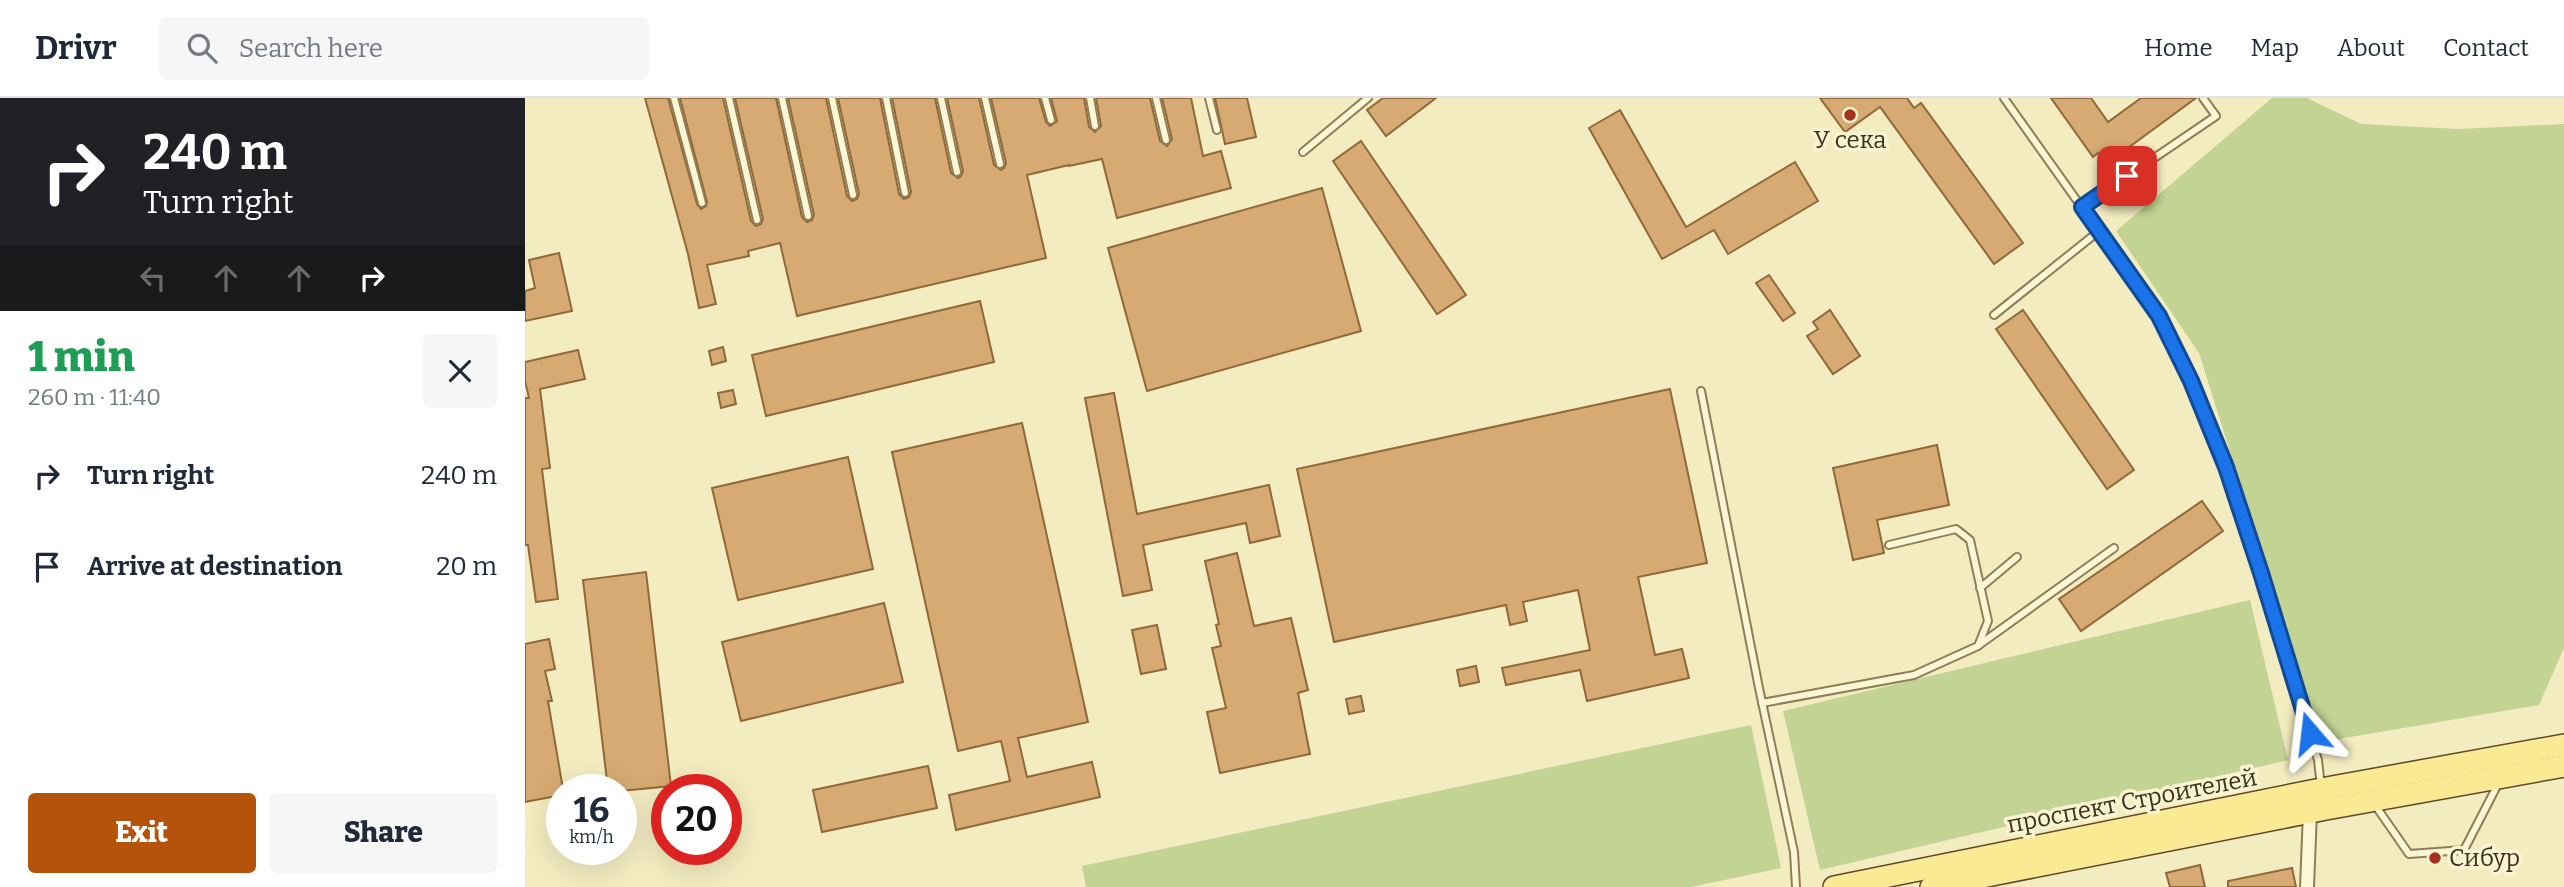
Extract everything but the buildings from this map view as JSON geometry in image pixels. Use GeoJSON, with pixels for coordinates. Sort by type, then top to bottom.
{"type":"FeatureCollection","features":[{"type":"Feature","properties":{"kind":"main road","name":"проспект Строителей"},"geometry":{"type":"LineString","coordinates":[[1931,887],[2319,803],[2564,745]]}},
{"type":"Feature","properties":{"kind":"main road","name":"проспект Строителей"},"geometry":{"type":"LineString","coordinates":[[1834,887],[2319,803],[2372,801],[2564,766]]}},
{"type":"Feature","properties":{"kind":"street"},"geometry":{"type":"LineString","coordinates":[[2307,887],[2319,803]]}},
{"type":"Feature","properties":{"kind":"lane"},"geometry":{"type":"LineString","coordinates":[[674,98],[702,203]]}},
{"type":"Feature","properties":{"kind":"lane"},"geometry":{"type":"LineString","coordinates":[[729,98],[757,220]]}},
{"type":"Feature","properties":{"kind":"lane"},"geometry":{"type":"LineString","coordinates":[[782,98],[808,216]]}},
{"type":"Feature","properties":{"kind":"lane"},"geometry":{"type":"LineString","coordinates":[[832,98],[853,195]]}},
{"type":"Feature","properties":{"kind":"lane"},"geometry":{"type":"LineString","coordinates":[[885,98],[905,193]]}},
{"type":"Feature","properties":{"kind":"lane"},"geometry":{"type":"LineString","coordinates":[[941,98],[957,172]]}},
{"type":"Feature","properties":{"kind":"lane"},"geometry":{"type":"LineString","coordinates":[[985,98],[1000,164]]}},
{"type":"Feature","properties":{"kind":"lane"},"geometry":{"type":"LineString","coordinates":[[1045,98],[1051,120]]}},
{"type":"Feature","properties":{"kind":"lane"},"geometry":{"type":"LineString","coordinates":[[1090,98],[1095,126]]}},
{"type":"Feature","properties":{"kind":"lane"},"geometry":{"type":"LineString","coordinates":[[1156,98],[1166,140]]}},
{"type":"Feature","properties":{"kind":"lane"},"geometry":{"type":"LineString","coordinates":[[1209,98],[1217,130]]}},
{"type":"Feature","properties":{"kind":"lane"},"geometry":{"type":"LineString","coordinates":[[1303,152],[1368,98]]}},
{"type":"Feature","properties":{"kind":"lane"},"geometry":{"type":"LineString","coordinates":[[2004,98],[2159,316],[2191,381],[2221,455],[2261,573],[2318,760],[2319,803]]}},
{"type":"Feature","properties":{"kind":"lane"},"geometry":{"type":"LineString","coordinates":[[2082,207],[2216,116],[2203,98]]}},
{"type":"Feature","properties":{"kind":"lane"},"geometry":{"type":"LineString","coordinates":[[1994,315],[2099,231]]}},
{"type":"Feature","properties":{"kind":"lane"},"geometry":{"type":"LineString","coordinates":[[1701,391],[1794,852],[1796,887]]}},
{"type":"Feature","properties":{"kind":"lane"},"geometry":{"type":"LineString","coordinates":[[1889,545],[1956,529],[1971,540],[1988,621],[1978,646]]}},
{"type":"Feature","properties":{"kind":"lane"},"geometry":{"type":"LineString","coordinates":[[1762,703],[1914,675],[1978,646],[2114,548]]}},
{"type":"Feature","properties":{"kind":"lane"},"geometry":{"type":"LineString","coordinates":[[1980,588],[2017,557]]}},
{"type":"Feature","properties":{"kind":"lane"},"geometry":{"type":"LineString","coordinates":[[2372,801],[2409,854],[2464,850],[2501,777]]}},
{"type":"Feature","properties":{"kind":"green space"},"geometry":{"type":"Polygon","coordinates":[[[2272,98],[2307,98],[2361,124],[2459,129],[2564,124],[2564,648],[2539,705],[2321,742],[2199,353],[2116,231],[2272,98]]]}},
{"type":"Feature","properties":{"kind":"green space"},"geometry":{"type":"Polygon","coordinates":[[[2250,600],[2288,760],[1820,870],[1783,711],[2250,600]]]}},
{"type":"Feature","properties":{"kind":"green space"},"geometry":{"type":"Polygon","coordinates":[[[1751,725],[1781,868],[1691,887],[1086,887],[1082,866],[1751,725]]]}},
{"type":"Feature","properties":{"kind":"place","name":"У сека"},"geometry":{"type":"Point","coordinates":[1850,115]}},
{"type":"Feature","properties":{"kind":"place","name":"Сибур"},"geometry":{"type":"Point","coordinates":[2435,858]}},
{"type":"Feature","properties":{"kind":"route"},"geometry":{"type":"LineString","coordinates":[[2127,176],[2082,207],[2159,316],[2191,381],[2226,467],[2310,733]]}}]}
